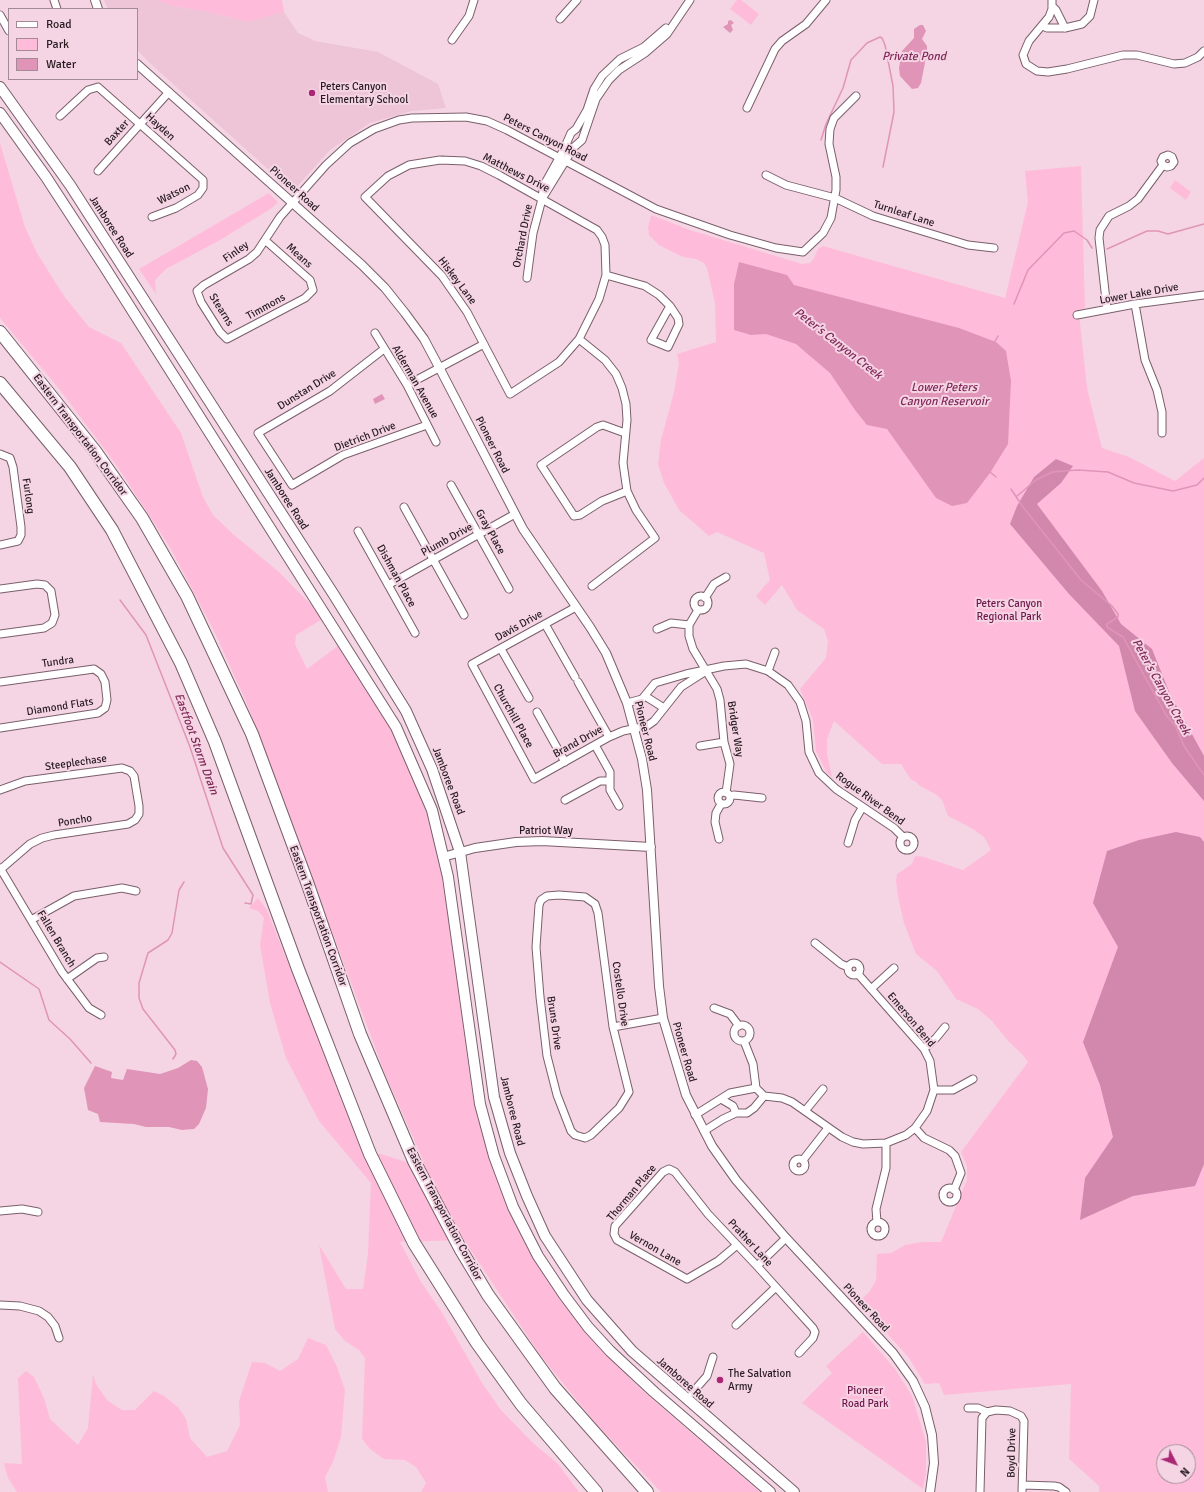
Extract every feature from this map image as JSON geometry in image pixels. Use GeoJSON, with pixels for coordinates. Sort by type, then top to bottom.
{"type":"FeatureCollection","features":[{"type":"Feature","properties":{"kind":"highway","name":"Eastern Transportation Corridor"},"geometry":{"type":"LineString","coordinates":[[0,332],[95,450],[142,518],[187,596],[252,734],[307,882],[360,1034],[414,1161],[461,1250],[488,1295],[555,1388],[647,1492]]}},
{"type":"Feature","properties":{"kind":"highway"},"geometry":{"type":"LineString","coordinates":[[0,383],[70,468],[112,530],[181,663],[215,742],[293,955],[370,1154],[414,1243],[477,1343],[521,1404],[596,1492]]}},
{"type":"Feature","properties":{"kind":"main road","name":"Jamboree Road"},"geometry":{"type":"LineString","coordinates":[[0,87],[70,185],[338,601],[398,698],[432,769],[444,798],[460,852],[494,1097],[510,1153],[545,1236],[587,1300],[632,1351],[794,1492]]}},
{"type":"Feature","properties":{"kind":"main road"},"geometry":{"type":"LineString","coordinates":[[0,113],[46,177],[100,260],[396,727],[432,810],[443,857],[452,903],[473,1065],[480,1104],[494,1156],[517,1214],[538,1256],[564,1295],[601,1341],[648,1387],[770,1492]]}},
{"type":"Feature","properties":{"kind":"street"},"geometry":{"type":"LineString","coordinates":[[452,40],[469,16],[474,0]]}},
{"type":"Feature","properties":{"kind":"street"},"geometry":{"type":"LineString","coordinates":[[560,19],[577,0]]}},
{"type":"Feature","properties":{"kind":"street"},"geometry":{"type":"LineString","coordinates":[[562,160],[574,146],[582,140],[596,99],[609,80],[619,70],[656,46],[667,34],[690,0]]}},
{"type":"Feature","properties":{"kind":"street"},"geometry":{"type":"LineString","coordinates":[[747,108],[774,49],[782,41],[806,24],[826,0]]}},
{"type":"Feature","properties":{"kind":"street"},"geometry":{"type":"LineString","coordinates":[[1043,26],[1047,28],[1065,28],[1086,22],[1090,16],[1094,0]]}},
{"type":"Feature","properties":{"kind":"street"},"geometry":{"type":"LineString","coordinates":[[1052,3],[1065,28]]}},
{"type":"Feature","properties":{"kind":"street"},"geometry":{"type":"LineString","coordinates":[[1052,3],[1049,18],[1029,41],[1023,55],[1026,64],[1037,71],[1048,72],[1067,69],[1123,55],[1138,55],[1174,64],[1185,63],[1198,57],[1204,51]]}},
{"type":"Feature","properties":{"kind":"street"},"geometry":{"type":"LineString","coordinates":[[0,15],[8,29]]}},
{"type":"Feature","properties":{"kind":"street"},"geometry":{"type":"LineString","coordinates":[[562,160],[570,133],[576,129],[586,110],[594,89],[609,68],[620,59],[644,47],[676,19]]}},
{"type":"Feature","properties":{"kind":"street","name":"Pioneer Road"},"geometry":{"type":"LineString","coordinates":[[138,65],[292,202],[384,288],[424,339],[515,514],[606,653],[627,703],[642,759],[647,790],[659,986],[663,1018],[684,1088],[695,1115],[704,1131],[736,1180],[786,1238],[893,1353],[913,1381],[925,1407],[932,1435],[934,1463],[930,1492]]}},
{"type":"Feature","properties":{"kind":"street","name":"Hayden"},"geometry":{"type":"LineString","coordinates":[[60,116],[88,90],[95,87],[103,90],[201,178],[204,183],[203,188]]}},
{"type":"Feature","properties":{"kind":"street","name":"Baxter"},"geometry":{"type":"LineString","coordinates":[[98,171],[169,92]]}},
{"type":"Feature","properties":{"kind":"street"},"geometry":{"type":"LineString","coordinates":[[835,198],[836,177],[829,144],[830,130],[834,118],[856,96]]}},
{"type":"Feature","properties":{"kind":"street","name":"Peters Canyon Road"},"geometry":{"type":"LineString","coordinates":[[292,202],[326,165],[350,143],[374,129],[412,118],[466,116],[487,121],[656,209],[691,222],[776,248],[803,252],[823,233],[831,218],[835,198]]}},
{"type":"Feature","properties":{"kind":"street","name":"Matthews Drive"},"geometry":{"type":"LineString","coordinates":[[365,197],[388,176],[409,165],[440,160],[465,161],[481,166],[597,230],[602,236],[605,245],[606,274]]}},
{"type":"Feature","properties":{"kind":"street","name":"Orchard Drive"},"geometry":{"type":"LineString","coordinates":[[526,278],[533,233],[542,199],[562,160]]}},
{"type":"Feature","properties":{"kind":"street"},"geometry":{"type":"LineString","coordinates":[[1107,310],[1099,238],[1100,230],[1109,216],[1129,206],[1138,198],[1163,165]]}},
{"type":"Feature","properties":{"kind":"street","name":"Turnleaf Lane"},"geometry":{"type":"LineString","coordinates":[[766,175],[786,185],[835,198],[873,216],[968,245],[994,248]]}},
{"type":"Feature","properties":{"kind":"street","name":"Watson"},"geometry":{"type":"LineString","coordinates":[[152,217],[186,203],[198,196],[203,188]]}},
{"type":"Feature","properties":{"kind":"street","name":"Hiskey Lane"},"geometry":{"type":"LineString","coordinates":[[365,197],[442,276],[467,312],[510,394],[559,362],[579,339]]}},
{"type":"Feature","properties":{"kind":"street","name":"Finley"},"geometry":{"type":"LineString","coordinates":[[197,291],[204,285],[249,259],[266,241],[280,217],[292,202]]}},
{"type":"Feature","properties":{"kind":"street","name":"Means"},"geometry":{"type":"LineString","coordinates":[[266,241],[310,280],[313,290]]}},
{"type":"Feature","properties":{"kind":"street"},"geometry":{"type":"LineString","coordinates":[[592,586],[655,538],[636,510],[627,491],[623,463],[627,420],[626,404],[616,374],[605,360],[579,339],[599,299],[606,274],[645,286],[659,295],[670,306],[678,318],[679,324],[668,347],[651,340],[670,306]]}},
{"type":"Feature","properties":{"kind":"street","name":"Timmons"},"geometry":{"type":"LineString","coordinates":[[227,339],[238,335],[305,298],[313,290]]}},
{"type":"Feature","properties":{"kind":"street","name":"Stearns"},"geometry":{"type":"LineString","coordinates":[[197,291],[201,302],[220,332],[227,339]]}},
{"type":"Feature","properties":{"kind":"street","name":"Lower Lake Drive"},"geometry":{"type":"LineString","coordinates":[[1077,315],[1135,304],[1204,295]]}},
{"type":"Feature","properties":{"kind":"street"},"geometry":{"type":"LineString","coordinates":[[1135,304],[1145,360],[1157,390],[1162,412],[1162,433]]}},
{"type":"Feature","properties":{"kind":"street","name":"Alderman Avenue"},"geometry":{"type":"LineString","coordinates":[[375,333],[407,385],[436,442]]}},
{"type":"Feature","properties":{"kind":"street"},"geometry":{"type":"LineString","coordinates":[[407,385],[484,344]]}},
{"type":"Feature","properties":{"kind":"street","name":"Dunstan Drive"},"geometry":{"type":"LineString","coordinates":[[292,485],[258,433],[330,391],[384,349]]}},
{"type":"Feature","properties":{"kind":"street","name":"Dietrich Drive"},"geometry":{"type":"LineString","coordinates":[[292,485],[343,455],[427,425]]}},
{"type":"Feature","properties":{"kind":"street"},"geometry":{"type":"LineString","coordinates":[[625,433],[603,426],[597,427],[541,465],[574,516],[580,515],[602,501],[627,491]]}},
{"type":"Feature","properties":{"kind":"street","name":"Furlong"},"geometry":{"type":"LineString","coordinates":[[0,454],[10,458],[13,467],[21,535],[13,543],[0,545]]}},
{"type":"Feature","properties":{"kind":"street","name":"Gray Place"},"geometry":{"type":"LineString","coordinates":[[451,485],[509,589]]}},
{"type":"Feature","properties":{"kind":"street"},"geometry":{"type":"LineString","coordinates":[[404,507],[464,615]]}},
{"type":"Feature","properties":{"kind":"street","name":"Plumb Drive"},"geometry":{"type":"LineString","coordinates":[[388,585],[515,514]]}},
{"type":"Feature","properties":{"kind":"street","name":"Dishman Place"},"geometry":{"type":"LineString","coordinates":[[358,531],[415,633]]}},
{"type":"Feature","properties":{"kind":"street"},"geometry":{"type":"LineString","coordinates":[[656,629],[672,623],[689,625],[698,610],[703,610],[707,607],[707,602],[704,598],[714,584],[726,577]]}},
{"type":"Feature","properties":{"kind":"street"},"geometry":{"type":"LineString","coordinates":[[0,589],[37,584],[45,585],[51,591],[55,615],[52,623],[44,628],[0,634]]}},
{"type":"Feature","properties":{"kind":"street","name":"Davis Drive"},"geometry":{"type":"LineString","coordinates":[[472,664],[576,607]]}},
{"type":"Feature","properties":{"kind":"street"},"geometry":{"type":"LineString","coordinates":[[545,624],[609,737]]}},
{"type":"Feature","properties":{"kind":"street","name":"Bridger Way"},"geometry":{"type":"LineString","coordinates":[[689,625],[689,636],[693,649],[720,700],[724,742],[730,764],[728,794],[720,793],[718,796],[718,802],[721,804],[716,813],[715,822],[719,839]]}},
{"type":"Feature","properties":{"kind":"street"},"geometry":{"type":"LineString","coordinates":[[501,648],[529,698]]}},
{"type":"Feature","properties":{"kind":"street"},"geometry":{"type":"LineString","coordinates":[[768,671],[775,652]]}},
{"type":"Feature","properties":{"kind":"street","name":"Churchill Place"},"geometry":{"type":"LineString","coordinates":[[472,664],[534,779]]}},
{"type":"Feature","properties":{"kind":"street","name":"Rogue River Bend"},"geometry":{"type":"LineString","coordinates":[[627,703],[642,699],[651,686],[655,683],[686,674],[724,666],[746,664],[768,671],[788,685],[800,702],[806,721],[809,752],[819,773],[836,790],[894,828],[903,837]]}},
{"type":"Feature","properties":{"kind":"street","name":"Tundra"},"geometry":{"type":"LineString","coordinates":[[0,682],[94,669],[101,674],[106,690]]}},
{"type":"Feature","properties":{"kind":"street","name":"Rogue River Bend"},"geometry":{"type":"LineString","coordinates":[[635,729],[647,726],[654,721],[681,686],[706,671]]}},
{"type":"Feature","properties":{"kind":"street","name":"Diamond Flats"},"geometry":{"type":"LineString","coordinates":[[0,728],[98,713],[105,708],[107,700],[106,690]]}},
{"type":"Feature","properties":{"kind":"street"},"geometry":{"type":"LineString","coordinates":[[645,696],[664,708]]}},
{"type":"Feature","properties":{"kind":"street"},"geometry":{"type":"LineString","coordinates":[[537,712],[565,762]]}},
{"type":"Feature","properties":{"kind":"street","name":"Brand Drive"},"geometry":{"type":"LineString","coordinates":[[534,779],[623,730],[635,729]]}},
{"type":"Feature","properties":{"kind":"street"},"geometry":{"type":"LineString","coordinates":[[700,746],[724,742]]}},
{"type":"Feature","properties":{"kind":"street"},"geometry":{"type":"LineString","coordinates":[[595,745],[610,772],[610,790],[619,806]]}},
{"type":"Feature","properties":{"kind":"street","name":"Steeplechase"},"geometry":{"type":"LineString","coordinates":[[0,790],[25,781],[122,768],[130,771],[134,776],[138,795]]}},
{"type":"Feature","properties":{"kind":"street"},"geometry":{"type":"LineString","coordinates":[[565,800],[600,781],[610,781]]}},
{"type":"Feature","properties":{"kind":"street"},"geometry":{"type":"LineString","coordinates":[[728,794],[762,798]]}},
{"type":"Feature","properties":{"kind":"street","name":"Poncho"},"geometry":{"type":"LineString","coordinates":[[0,868],[30,844],[42,838],[128,824],[135,820],[139,814],[138,795]]}},
{"type":"Feature","properties":{"kind":"street"},"geometry":{"type":"LineString","coordinates":[[848,843],[855,820],[862,808]]}},
{"type":"Feature","properties":{"kind":"street","name":"Patriot Way"},"geometry":{"type":"LineString","coordinates":[[443,857],[460,852],[516,842],[542,841],[650,847]]}},
{"type":"Feature","properties":{"kind":"street","name":"Fallen Branch"},"geometry":{"type":"LineString","coordinates":[[0,868],[67,979],[89,1008],[101,1015]]}},
{"type":"Feature","properties":{"kind":"street"},"geometry":{"type":"LineString","coordinates":[[31,920],[74,896],[122,888],[136,891]]}},
{"type":"Feature","properties":{"kind":"street","name":"Costello Drive"},"geometry":{"type":"LineString","coordinates":[[542,900],[547,896],[559,895],[585,897],[595,904],[598,913],[613,1027],[629,1092]]}},
{"type":"Feature","properties":{"kind":"street","name":"Bruns Drive"},"geometry":{"type":"LineString","coordinates":[[542,900],[539,905],[536,947],[540,997],[547,1056],[557,1095],[568,1124],[576,1136],[585,1138],[591,1135],[619,1108],[629,1092]]}},
{"type":"Feature","properties":{"kind":"street","name":"Emerson Bend"},"geometry":{"type":"LineString","coordinates":[[764,1096],[782,1098],[805,1111],[828,1128],[853,1142],[864,1144],[886,1143],[915,1128],[927,1111],[934,1090],[933,1070],[924,1049],[858,974],[860,969],[858,965],[851,964],[848,967],[841,964],[815,942]]}},
{"type":"Feature","properties":{"kind":"street"},"geometry":{"type":"LineString","coordinates":[[67,979],[97,958],[104,957]]}},
{"type":"Feature","properties":{"kind":"street"},"geometry":{"type":"LineString","coordinates":[[871,989],[894,968]]}},
{"type":"Feature","properties":{"kind":"street"},"geometry":{"type":"LineString","coordinates":[[714,1008],[730,1014],[739,1026]]}},
{"type":"Feature","properties":{"kind":"street"},"geometry":{"type":"LineString","coordinates":[[613,1027],[663,1018]]}},
{"type":"Feature","properties":{"kind":"street"},"geometry":{"type":"LineString","coordinates":[[739,1026],[745,1026],[749,1031],[749,1037],[744,1041],[738,1040],[734,1036],[735,1030],[739,1026]]}},
{"type":"Feature","properties":{"kind":"street"},"geometry":{"type":"LineString","coordinates":[[924,1049],[936,1038],[944,1027]]}},
{"type":"Feature","properties":{"kind":"street"},"geometry":{"type":"LineString","coordinates":[[704,1131],[736,1113],[747,1113],[754,1108],[764,1096],[756,1088],[753,1064],[744,1041]]}},
{"type":"Feature","properties":{"kind":"street"},"geometry":{"type":"LineString","coordinates":[[934,1090],[953,1090],[973,1078]]}},
{"type":"Feature","properties":{"kind":"street"},"geometry":{"type":"LineString","coordinates":[[695,1115],[730,1093],[756,1088]]}},
{"type":"Feature","properties":{"kind":"street"},"geometry":{"type":"LineString","coordinates":[[805,1111],[823,1089]]}},
{"type":"Feature","properties":{"kind":"street"},"geometry":{"type":"LineString","coordinates":[[721,1099],[733,1106],[736,1113]]}},
{"type":"Feature","properties":{"kind":"street"},"geometry":{"type":"LineString","coordinates":[[803,1160],[828,1128]]}},
{"type":"Feature","properties":{"kind":"street"},"geometry":{"type":"LineString","coordinates":[[915,1128],[924,1138],[949,1150],[955,1156],[960,1164],[961,1173],[954,1190]]}},
{"type":"Feature","properties":{"kind":"street"},"geometry":{"type":"LineString","coordinates":[[877,1222],[876,1208],[886,1168],[886,1143]]}},
{"type":"Feature","properties":{"kind":"street","name":"Thorman Place"},"geometry":{"type":"LineString","coordinates":[[614,1234],[615,1226],[662,1172],[669,1169]]}},
{"type":"Feature","properties":{"kind":"street","name":"Prather Lane"},"geometry":{"type":"LineString","coordinates":[[669,1169],[676,1172],[708,1214],[814,1328],[815,1332],[813,1338],[799,1353]]}},
{"type":"Feature","properties":{"kind":"street"},"geometry":{"type":"LineString","coordinates":[[0,1211],[22,1209],[38,1212]]}},
{"type":"Feature","properties":{"kind":"street","name":"Vernon Lane"},"geometry":{"type":"LineString","coordinates":[[614,1234],[617,1240],[687,1279],[692,1278],[718,1261],[737,1245]]}},
{"type":"Feature","properties":{"kind":"street"},"geometry":{"type":"LineString","coordinates":[[757,1266],[786,1238]]}},
{"type":"Feature","properties":{"kind":"street"},"geometry":{"type":"LineString","coordinates":[[736,1325],[776,1287]]}},
{"type":"Feature","properties":{"kind":"street"},"geometry":{"type":"LineString","coordinates":[[0,1305],[20,1306],[39,1311],[48,1317],[55,1326],[59,1338]]}},
{"type":"Feature","properties":{"kind":"street"},"geometry":{"type":"LineString","coordinates":[[692,1393],[707,1376],[714,1357]]}},
{"type":"Feature","properties":{"kind":"street"},"geometry":{"type":"LineString","coordinates":[[968,1408],[978,1408],[987,1412],[982,1418],[980,1492]]}},
{"type":"Feature","properties":{"kind":"street","name":"Boyd Drive"},"geometry":{"type":"LineString","coordinates":[[987,1412],[1010,1411],[1021,1416],[1024,1421],[1022,1488]]}},
{"type":"Feature","properties":{"kind":"street"},"geometry":{"type":"LineString","coordinates":[[1022,1488],[1054,1486],[1065,1491]]}},
{"type":"Feature","properties":{"kind":"shaded area","name":"Peters Canyon Elementary School"},"geometry":{"type":"Polygon","coordinates":[[[104,0],[156,0],[173,6],[209,12],[248,22],[284,12],[298,33],[315,41],[378,52],[438,84],[446,108],[412,111],[370,123],[330,150],[295,189],[290,189],[138,51],[138,8],[108,8],[104,0]]]}},
{"type":"Feature","properties":{"kind":"shaded area"},"geometry":{"type":"Polygon","coordinates":[[[1056,459],[1073,466],[1061,483],[1037,504],[1102,591],[1121,624],[1152,649],[1170,694],[1204,756],[1204,801],[1172,763],[1135,711],[1119,646],[1069,594],[1010,524],[1017,506],[1034,477],[1056,459]]]}},
{"type":"Feature","properties":{"kind":"shaded area"},"geometry":{"type":"Polygon","coordinates":[[[1176,832],[1200,837],[1204,842],[1204,1164],[1195,1186],[1133,1196],[1080,1220],[1085,1178],[1113,1137],[1100,1085],[1083,1042],[1118,947],[1093,903],[1107,851],[1139,840],[1176,832]]]}},
{"type":"Feature","properties":{"kind":"green space"},"geometry":{"type":"Polygon","coordinates":[[[156,0],[282,0],[284,12],[248,22],[209,12],[173,6],[156,0]]]}},
{"type":"Feature","properties":{"kind":"green space"},"geometry":{"type":"Polygon","coordinates":[[[737,0],[741,0],[759,14],[751,25],[730,9],[737,0]]]}},
{"type":"Feature","properties":{"kind":"green space"},"geometry":{"type":"Polygon","coordinates":[[[0,143],[25,227],[37,253],[64,296],[89,327],[121,343],[181,433],[203,497],[213,515],[234,535],[279,572],[324,618],[296,635],[295,644],[307,669],[339,645],[379,706],[413,773],[430,822],[442,870],[472,1092],[479,1123],[498,1184],[525,1243],[558,1297],[598,1347],[644,1392],[760,1492],[661,1492],[597,1425],[540,1355],[464,1240],[400,1242],[421,1282],[441,1311],[482,1383],[501,1410],[533,1443],[557,1463],[579,1492],[421,1492],[426,1483],[417,1468],[405,1460],[384,1459],[370,1449],[362,1439],[365,1358],[359,1350],[345,1341],[335,1329],[319,1245],[346,1289],[363,1289],[368,1253],[371,1183],[319,1121],[286,1058],[270,1003],[260,945],[264,918],[258,911],[249,908],[258,898],[267,910],[363,1153],[381,1154],[406,1162],[423,1160],[385,1074],[247,704],[215,633],[171,549],[117,466],[60,390],[0,318],[0,143]]]}},
{"type":"Feature","properties":{"kind":"green space","name":"Peters Canyon Regional Park"},"geometry":{"type":"Polygon","coordinates":[[[1081,166],[1085,308],[1073,313],[1079,314],[1087,388],[1102,448],[1129,457],[1175,481],[1204,458],[1204,1492],[1099,1492],[1099,1486],[1069,1459],[1071,1384],[944,1395],[939,1383],[925,1384],[909,1358],[868,1312],[872,1309],[861,1300],[870,1291],[876,1280],[877,1254],[891,1253],[905,1245],[922,1242],[941,1242],[967,1180],[967,1166],[961,1152],[1028,1062],[992,1021],[978,1009],[956,999],[937,971],[916,954],[904,923],[898,897],[896,881],[897,874],[912,864],[915,856],[924,857],[963,870],[991,850],[984,837],[973,829],[948,816],[942,800],[937,795],[911,780],[901,764],[882,764],[834,721],[827,739],[827,754],[832,777],[827,773],[816,751],[813,720],[800,689],[826,658],[828,641],[824,629],[797,610],[782,585],[765,605],[756,596],[770,580],[764,553],[717,532],[709,536],[679,510],[664,483],[658,464],[661,440],[674,392],[679,363],[677,354],[716,342],[715,303],[707,268],[704,263],[696,259],[683,257],[659,245],[649,235],[648,228],[651,215],[690,230],[802,264],[810,263],[818,249],[823,246],[1005,298],[1028,202],[1025,171],[1081,166]]]}},
{"type":"Feature","properties":{"kind":"green space"},"geometry":{"type":"Polygon","coordinates":[[[1175,180],[1191,192],[1186,200],[1170,188],[1175,180]]]}},
{"type":"Feature","properties":{"kind":"green space"},"geometry":{"type":"Polygon","coordinates":[[[269,193],[278,202],[272,208],[220,240],[166,269],[155,280],[156,294],[139,269],[269,193]]]}},
{"type":"Feature","properties":{"kind":"green space","name":"Pioneer Road Park"},"geometry":{"type":"Polygon","coordinates":[[[863,1332],[895,1369],[912,1396],[926,1442],[926,1473],[923,1489],[802,1403],[832,1373],[826,1366],[863,1332]]]}},
{"type":"Feature","properties":{"kind":"green space"},"geometry":{"type":"Polygon","coordinates":[[[308,1338],[326,1345],[337,1367],[345,1390],[341,1437],[333,1462],[325,1477],[328,1492],[17,1492],[8,1478],[4,1463],[22,1464],[18,1378],[26,1371],[34,1377],[44,1398],[50,1419],[78,1445],[88,1428],[93,1374],[96,1384],[108,1401],[122,1410],[135,1410],[154,1391],[164,1396],[178,1407],[186,1419],[190,1438],[207,1457],[227,1451],[240,1425],[239,1401],[252,1362],[265,1363],[280,1371],[298,1359],[308,1338]]]}},
{"type":"Feature","properties":{"kind":"water"},"geometry":{"type":"Polygon","coordinates":[[[731,20],[734,23],[731,25],[733,30],[730,33],[723,27],[728,24],[728,21],[731,20]]]}},
{"type":"Feature","properties":{"kind":"water","name":"Private Pond"},"geometry":{"type":"Polygon","coordinates":[[[920,25],[923,25],[926,31],[922,39],[927,46],[927,52],[921,83],[918,88],[912,89],[900,76],[899,68],[902,51],[914,38],[914,29],[920,25]]]}},
{"type":"Feature","properties":{"kind":"water","name":"Lower Peters Canyon Reservoir"},"geometry":{"type":"Polygon","coordinates":[[[739,262],[787,275],[794,285],[959,328],[996,342],[1006,351],[1011,381],[1008,444],[990,473],[967,503],[952,506],[936,498],[887,429],[867,425],[830,373],[796,344],[766,334],[751,335],[734,330],[734,284],[739,262]]]}},
{"type":"Feature","properties":{"kind":"water"},"geometry":{"type":"Polygon","coordinates":[[[382,394],[385,399],[375,404],[373,399],[382,394]]]}},
{"type":"Feature","properties":{"kind":"water"},"geometry":{"type":"Polygon","coordinates":[[[191,1060],[197,1061],[202,1067],[208,1089],[206,1108],[199,1124],[194,1129],[182,1130],[169,1127],[146,1127],[134,1124],[100,1122],[98,1114],[88,1110],[84,1088],[95,1066],[112,1072],[111,1078],[123,1080],[127,1069],[160,1074],[178,1068],[191,1060]]]}},
{"type":"Feature","properties":{"kind":"waterway"},"geometry":{"type":"LineString","coordinates":[[821,140],[826,124],[843,88],[851,60],[867,43],[880,37],[885,45],[893,86],[894,112],[883,167]]}},
{"type":"Feature","properties":{"kind":"waterway"},"geometry":{"type":"LineString","coordinates":[[1107,249],[1147,231],[1158,231],[1168,234],[1204,224]]}},
{"type":"Feature","properties":{"kind":"waterway"},"geometry":{"type":"LineString","coordinates":[[1014,304],[1028,270],[1064,233],[1074,231],[1087,240],[1092,248]]}},
{"type":"Feature","properties":{"kind":"waterway"},"geometry":{"type":"LineString","coordinates":[[994,343],[998,336]]}},
{"type":"Feature","properties":{"kind":"waterway"},"geometry":{"type":"LineString","coordinates":[[1017,496],[1036,480],[1052,472],[1078,470],[1108,472],[1134,483],[1173,491],[1197,485],[1204,478]]}},
{"type":"Feature","properties":{"kind":"waterway","name":"Peter's Canyon Creek"},"geometry":{"type":"LineString","coordinates":[[990,472],[996,477]]}},
{"type":"Feature","properties":{"kind":"waterway","name":"Peter's Canyon Creek"},"geometry":{"type":"LineString","coordinates":[[1011,489],[1023,507],[1081,580],[1112,606],[1118,614],[1118,617],[1107,624],[1107,627],[1123,637],[1166,715],[1176,727],[1184,746],[1204,775]]}},
{"type":"Feature","properties":{"kind":"waterway","name":"Eastfoot Storm Drain"},"geometry":{"type":"LineString","coordinates":[[120,600],[146,635],[190,747],[223,848],[253,895],[251,904],[245,903]]}},
{"type":"Feature","properties":{"kind":"waterway"},"geometry":{"type":"LineString","coordinates":[[173,1059],[176,1054],[175,1050],[143,1009],[139,998],[139,983],[148,953],[168,940],[172,933],[179,890],[184,882]]}},
{"type":"Feature","properties":{"kind":"waterway"},"geometry":{"type":"LineString","coordinates":[[0,962],[39,989],[49,1020],[70,1039],[91,1063]]}},
{"type":"Feature","properties":{"kind":"place","name":"Peters Canyon Elementary School"},"geometry":{"type":"Point","coordinates":[312,93]}},
{"type":"Feature","properties":{"kind":"place","name":"The Salvation Army"},"geometry":{"type":"Point","coordinates":[720,1380]}}]}
